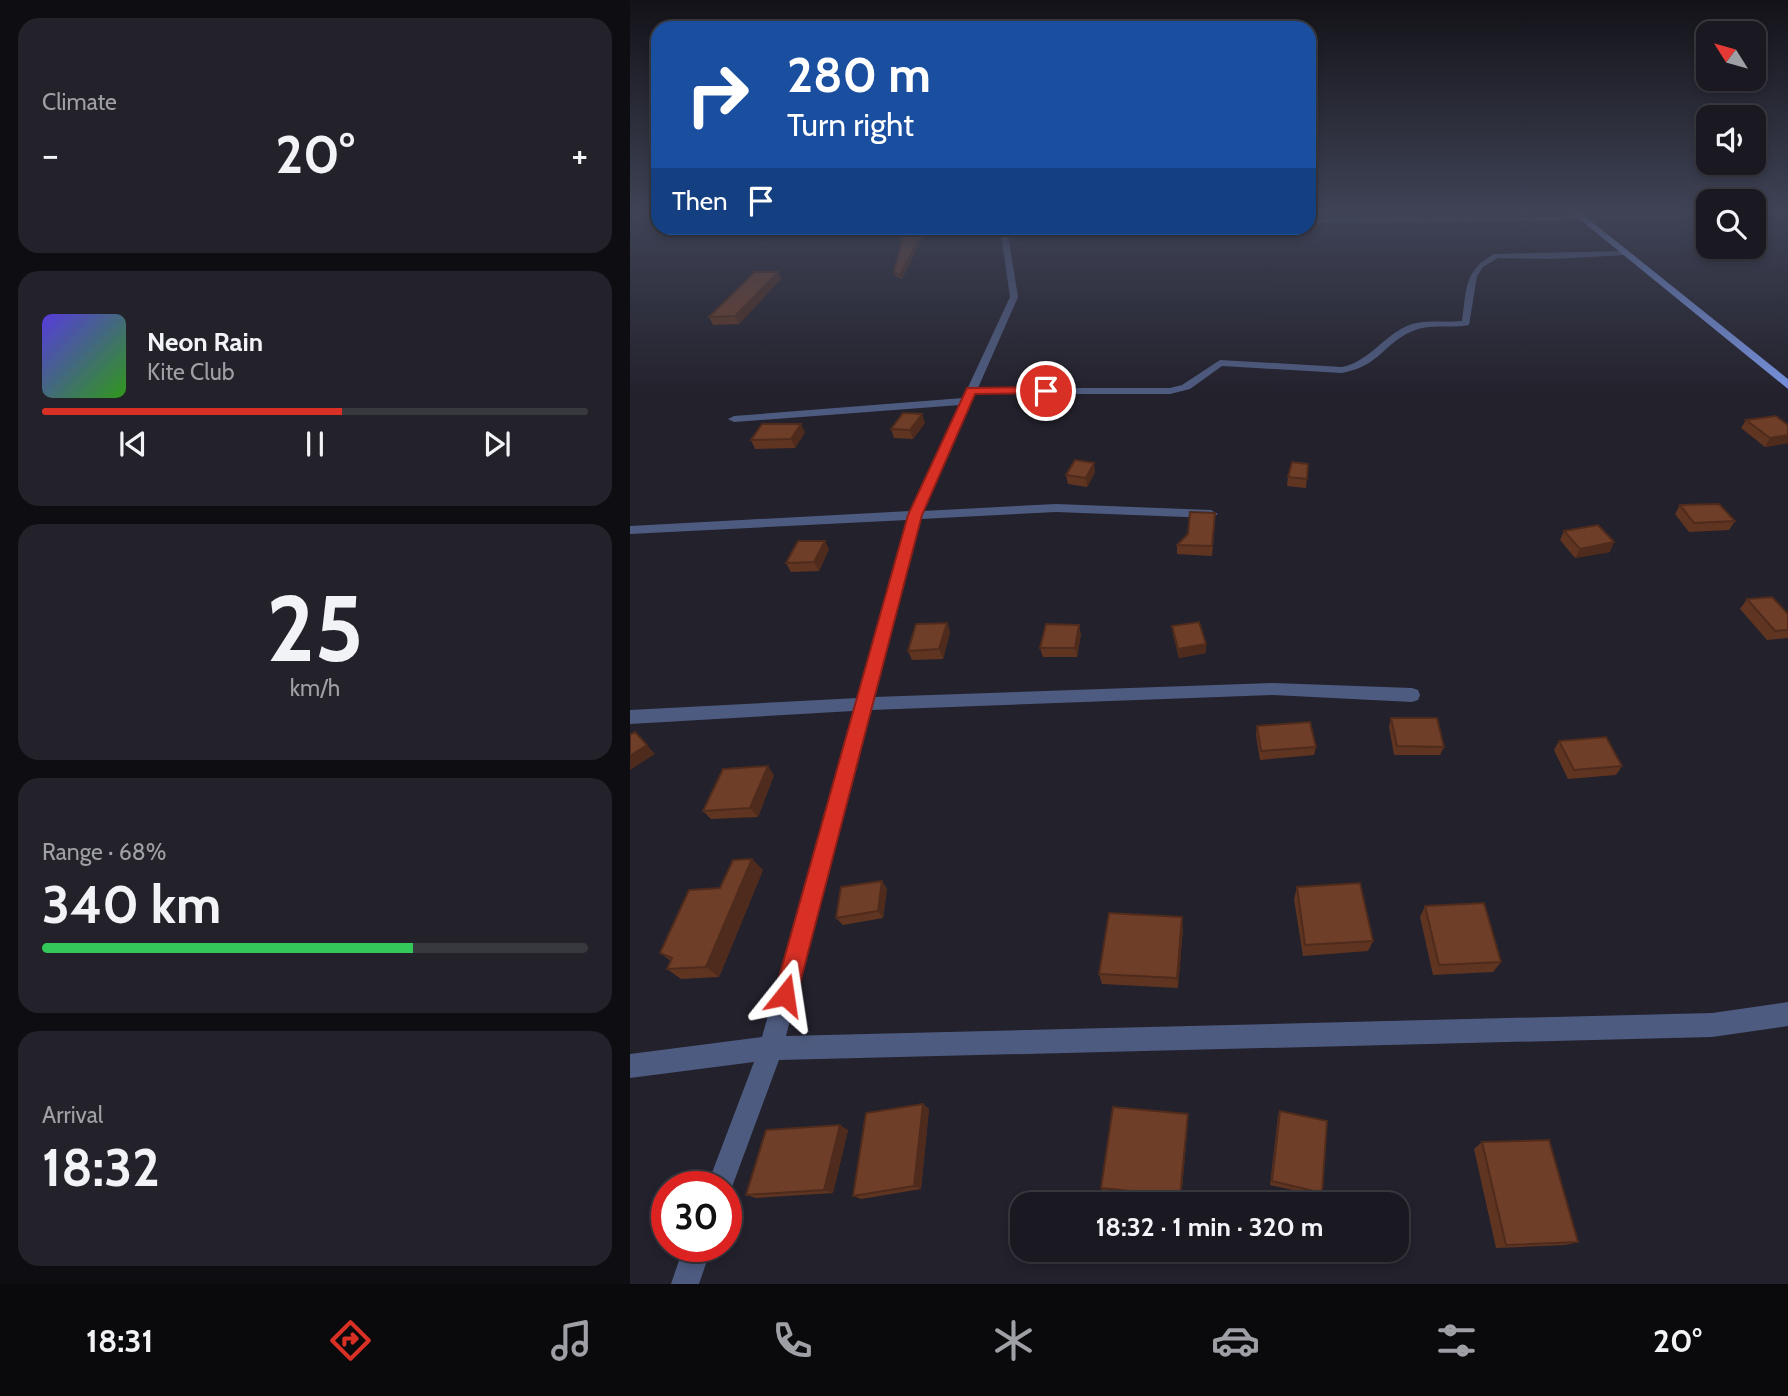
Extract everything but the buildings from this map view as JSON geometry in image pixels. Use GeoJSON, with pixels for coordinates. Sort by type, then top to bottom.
{"type":"FeatureCollection","features":[{"type":"Feature","properties":{"kind":"main road"},"geometry":{"type":"LineString","coordinates":[[1650,273],[1788,385]]}},
{"type":"Feature","properties":{"kind":"street"},"geometry":{"type":"LineString","coordinates":[[726,1171],[771,1048],[915,515],[1014,297],[1010,273]]}},
{"type":"Feature","properties":{"kind":"street"},"geometry":{"type":"LineString","coordinates":[[734,419],[969,396],[1170,391],[1186,387],[1220,363],[1342,370],[1359,368],[1370,362],[1396,335],[1411,327],[1423,324],[1466,323],[1476,273]]}},
{"type":"Feature","properties":{"kind":"street"},"geometry":{"type":"LineString","coordinates":[[630,530],[1056,508],[1212,514]]}},
{"type":"Feature","properties":{"kind":"street"},"geometry":{"type":"LineString","coordinates":[[630,717],[863,704],[1273,689],[1412,695]]}},
{"type":"Feature","properties":{"kind":"street"},"geometry":{"type":"LineString","coordinates":[[630,1066],[771,1048],[1712,1026],[1788,1014]]}},
{"type":"Feature","properties":{"kind":"street"},"geometry":{"type":"LineString","coordinates":[[685,1284],[693,1262]]}},
{"type":"Feature","properties":{"kind":"route"},"geometry":{"type":"LineString","coordinates":[[785,995],[915,515],[971,391],[1046,391]]}}]}
